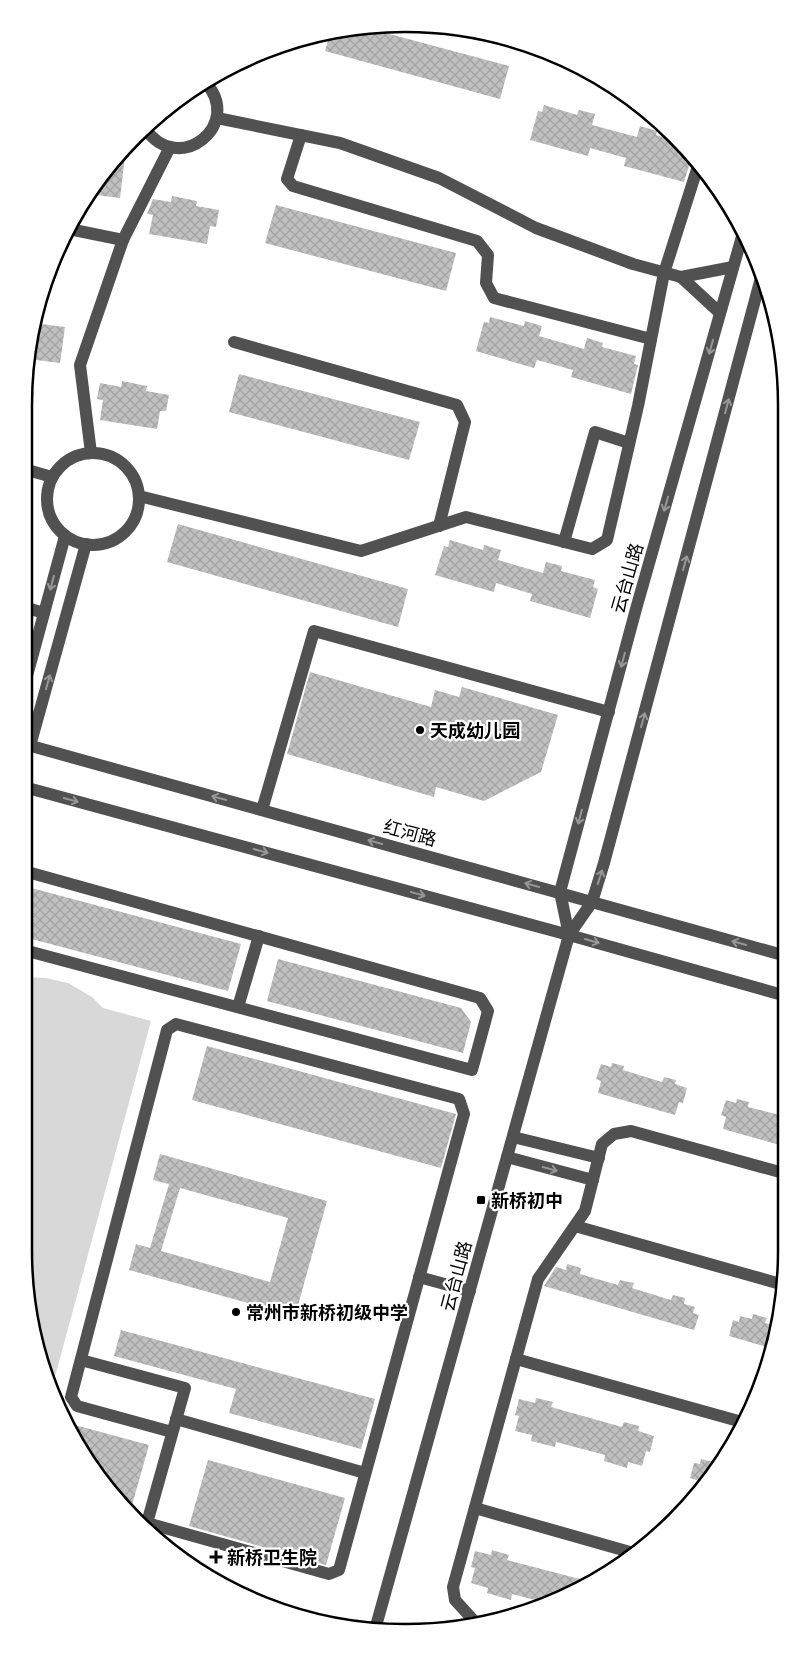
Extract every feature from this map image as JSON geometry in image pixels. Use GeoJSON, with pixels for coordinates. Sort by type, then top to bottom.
{"type":"FeatureCollection","features":[{"type":"Feature","properties":{"kind":"street"},"geometry":{"type":"LineString","coordinates":[[149,135],[159,143],[170,147],[182,148],[194,146],[204,139],[212,130],[217,118],[214,93],[210,88]]}},
{"type":"Feature","properties":{"kind":"street"},"geometry":{"type":"LineString","coordinates":[[217,118],[340,143],[439,178],[536,228],[633,264],[664,273],[681,277],[733,267]]}},
{"type":"Feature","properties":{"kind":"street"},"geometry":{"type":"LineString","coordinates":[[301,135],[287,179],[293,186],[477,241],[488,255],[486,283],[494,298],[651,339]]}},
{"type":"Feature","properties":{"kind":"street"},"geometry":{"type":"LineString","coordinates":[[91,453],[80,365],[124,240],[170,147]]}},
{"type":"Feature","properties":{"kind":"street"},"geometry":{"type":"LineString","coordinates":[[139,496],[361,551],[466,517],[592,549],[607,540],[664,273],[696,172]]}},
{"type":"Feature","properties":{"kind":"street"},"geometry":{"type":"LineString","coordinates":[[76,230],[124,240]]}},
{"type":"Feature","properties":{"kind":"street","name":"云台山路"},"geometry":{"type":"LineString","coordinates":[[568,935],[560,892],[636,609],[740,242]]}},
{"type":"Feature","properties":{"kind":"street"},"geometry":{"type":"LineString","coordinates":[[681,277],[720,313]]}},
{"type":"Feature","properties":{"kind":"street","name":"云台山路"},"geometry":{"type":"LineString","coordinates":[[377,1622],[568,935],[592,902],[604,863],[759,286]]}},
{"type":"Feature","properties":{"kind":"street"},"geometry":{"type":"LineString","coordinates":[[234,342],[457,404],[465,422],[439,526]]}},
{"type":"Feature","properties":{"kind":"street"},"geometry":{"type":"LineString","coordinates":[[564,542],[594,432],[629,443]]}},
{"type":"Feature","properties":{"kind":"street"},"geometry":{"type":"LineString","coordinates":[[91,453],[107,455],[120,461],[130,472],[137,485],[139,496],[137,514],[130,527],[119,537],[106,543],[92,545],[77,542],[65,536],[53,522],[47,508],[47,492],[52,477],[62,464],[76,456],[91,453]]}},
{"type":"Feature","properties":{"kind":"street"},"geometry":{"type":"LineString","coordinates":[[32,471],[52,477]]}},
{"type":"Feature","properties":{"kind":"street"},"geometry":{"type":"LineString","coordinates":[[32,657],[65,536]]}},
{"type":"Feature","properties":{"kind":"street"},"geometry":{"type":"LineString","coordinates":[[32,728],[86,544]]}},
{"type":"Feature","properties":{"kind":"street"},"geometry":{"type":"LineString","coordinates":[[32,609],[44,613]]}},
{"type":"Feature","properties":{"kind":"street"},"geometry":{"type":"LineString","coordinates":[[262,810],[314,631],[609,712]]}},
{"type":"Feature","properties":{"kind":"street","name":"红河路"},"geometry":{"type":"LineString","coordinates":[[32,746],[778,954]]}},
{"type":"Feature","properties":{"kind":"street"},"geometry":{"type":"LineString","coordinates":[[32,789],[778,994]]}},
{"type":"Feature","properties":{"kind":"street"},"geometry":{"type":"LineString","coordinates":[[32,873],[480,998],[488,1011],[472,1070],[32,952]]}},
{"type":"Feature","properties":{"kind":"street"},"geometry":{"type":"LineString","coordinates":[[238,1007],[259,936]]}},
{"type":"Feature","properties":{"kind":"street"},"geometry":{"type":"LineString","coordinates":[[153,1525],[329,1574],[339,1570],[464,1114],[459,1099],[176,1024],[168,1030],[71,1397],[77,1406],[172,1432]]}},
{"type":"Feature","properties":{"kind":"street"},"geometry":{"type":"LineString","coordinates":[[471,1617],[455,1600],[453,1587],[538,1279],[585,1211],[602,1144],[614,1134],[630,1131],[778,1172]]}},
{"type":"Feature","properties":{"kind":"street"},"geometry":{"type":"LineString","coordinates":[[513,1136],[599,1158]]}},
{"type":"Feature","properties":{"kind":"street"},"geometry":{"type":"LineString","coordinates":[[507,1157],[593,1180]]}},
{"type":"Feature","properties":{"kind":"street"},"geometry":{"type":"LineString","coordinates":[[575,1226],[777,1283]]}},
{"type":"Feature","properties":{"kind":"street"},"geometry":{"type":"LineString","coordinates":[[419,1277],[470,1291]]}},
{"type":"Feature","properties":{"kind":"street"},"geometry":{"type":"LineString","coordinates":[[516,1359],[737,1421]]}},
{"type":"Feature","properties":{"kind":"street"},"geometry":{"type":"LineString","coordinates":[[81,1360],[184,1388],[148,1520]]}},
{"type":"Feature","properties":{"kind":"street"},"geometry":{"type":"LineString","coordinates":[[176,1419],[365,1473]]}},
{"type":"Feature","properties":{"kind":"street"},"geometry":{"type":"LineString","coordinates":[[475,1508],[626,1551]]}},
{"type":"Feature","properties":{"kind":"shaded area"},"geometry":{"type":"Polygon","coordinates":[[[32,977],[46,978],[68,983],[92,997],[103,1008],[151,1021],[55,1377],[45,1347],[33,1275],[32,977]]]}},
{"type":"Feature","properties":{"kind":"building"},"geometry":{"type":"Polygon","coordinates":[[[385,33],[509,66],[500,99],[325,51],[328,41],[385,33]]]}},
{"type":"Feature","properties":{"kind":"building"},"geometry":{"type":"Polygon","coordinates":[[[544,105],[577,115],[579,110],[595,114],[592,125],[637,137],[640,126],[657,131],[656,135],[664,137],[689,164],[684,182],[624,166],[626,158],[590,148],[588,156],[530,140],[538,111],[542,112],[544,105]]]}},
{"type":"Feature","properties":{"kind":"building"},"geometry":{"type":"Polygon","coordinates":[[[124,161],[120,198],[97,195],[124,161]]]}},
{"type":"Feature","properties":{"kind":"building"},"geometry":{"type":"Polygon","coordinates":[[[172,196],[197,201],[196,206],[219,210],[216,227],[210,226],[207,244],[149,234],[153,215],[147,214],[153,199],[171,202],[172,196]]]}},
{"type":"Feature","properties":{"kind":"building"},"geometry":{"type":"Polygon","coordinates":[[[276,205],[456,253],[446,291],[265,243],[276,205]]]}},
{"type":"Feature","properties":{"kind":"building"},"geometry":{"type":"Polygon","coordinates":[[[490,317],[524,326],[525,321],[542,326],[539,336],[584,349],[587,338],[603,343],[602,347],[636,356],[634,364],[638,365],[631,394],[571,377],[573,370],[537,360],[534,368],[476,351],[484,322],[489,323],[490,317]]]}},
{"type":"Feature","properties":{"kind":"building"},"geometry":{"type":"Polygon","coordinates":[[[42,324],[65,327],[60,363],[36,360],[42,324]]]}},
{"type":"Feature","properties":{"kind":"building"},"geometry":{"type":"Polygon","coordinates":[[[239,374],[420,422],[409,460],[229,412],[239,374]]]}},
{"type":"Feature","properties":{"kind":"building"},"geometry":{"type":"Polygon","coordinates":[[[122,381],[147,386],[146,391],[169,395],[166,411],[160,411],[157,429],[100,420],[103,400],[97,399],[100,383],[121,387],[122,381]]]}},
{"type":"Feature","properties":{"kind":"building"},"geometry":{"type":"Polygon","coordinates":[[[178,524],[408,589],[398,627],[167,562],[178,524]]]}},
{"type":"Feature","properties":{"kind":"building"},"geometry":{"type":"Polygon","coordinates":[[[450,540],[483,550],[484,545],[501,550],[498,560],[543,573],[546,562],[562,566],[561,571],[595,580],[593,587],[598,589],[590,618],[530,601],[532,594],[496,583],[494,592],[435,575],[444,546],[448,547],[450,540]]]}},
{"type":"Feature","properties":{"kind":"building"},"geometry":{"type":"Polygon","coordinates":[[[310,672],[431,707],[435,690],[459,697],[462,687],[558,715],[541,772],[484,801],[436,787],[434,797],[287,754],[310,672]]]}},
{"type":"Feature","properties":{"kind":"building"},"geometry":{"type":"Polygon","coordinates":[[[32,888],[241,944],[228,991],[32,939],[32,888]]]}},
{"type":"Feature","properties":{"kind":"building"},"geometry":{"type":"Polygon","coordinates":[[[278,959],[461,1008],[471,1022],[463,1053],[267,1001],[278,959]]]}},
{"type":"Feature","properties":{"kind":"building"},"geometry":{"type":"Polygon","coordinates":[[[207,1046],[456,1114],[441,1168],[192,1100],[207,1046]]]}},
{"type":"Feature","properties":{"kind":"building"},"geometry":{"type":"Polygon","coordinates":[[[612,1063],[624,1066],[623,1070],[662,1082],[664,1077],[676,1080],[675,1084],[687,1088],[683,1103],[679,1102],[675,1115],[598,1093],[601,1081],[596,1079],[601,1064],[611,1067],[612,1063]]]}},
{"type":"Feature","properties":{"kind":"building"},"geometry":{"type":"Polygon","coordinates":[[[737,1099],[749,1102],[748,1107],[778,1115],[778,1144],[723,1129],[726,1117],[721,1115],[726,1100],[736,1103],[737,1099]]]}},
{"type":"Feature","properties":{"kind":"building"},"geometry":{"type":"Polygon","coordinates":[[[160,1154],[327,1201],[295,1316],[129,1270],[136,1244],[150,1248],[169,1184],[153,1180],[160,1154]],[[180,1188],[161,1251],[270,1282],[288,1218],[180,1188]]]}},
{"type":"Feature","properties":{"kind":"building"},"geometry":{"type":"Polygon","coordinates":[[[567,1264],[581,1268],[580,1274],[618,1285],[620,1280],[634,1283],[632,1288],[671,1300],[673,1295],[685,1298],[684,1304],[695,1307],[693,1313],[699,1315],[694,1330],[544,1286],[556,1267],[566,1270],[567,1264]]]}},
{"type":"Feature","properties":{"kind":"building"},"geometry":{"type":"Polygon","coordinates":[[[753,1314],[767,1318],[765,1323],[771,1325],[766,1347],[729,1336],[733,1320],[739,1322],[740,1316],[752,1319],[753,1314]]]}},
{"type":"Feature","properties":{"kind":"building"},"geometry":{"type":"Polygon","coordinates":[[[121,1330],[375,1399],[361,1449],[229,1413],[236,1389],[114,1356],[121,1330]]]}},
{"type":"Feature","properties":{"kind":"building"},"geometry":{"type":"Polygon","coordinates":[[[536,1398],[553,1402],[551,1407],[622,1427],[624,1422],[639,1426],[638,1431],[654,1436],[650,1452],[646,1451],[642,1466],[628,1462],[627,1468],[604,1461],[605,1455],[556,1442],[555,1447],[531,1441],[532,1435],[515,1431],[519,1416],[515,1415],[519,1399],[535,1403],[536,1398]]]}},
{"type":"Feature","properties":{"kind":"building"},"geometry":{"type":"Polygon","coordinates":[[[76,1425],[149,1445],[132,1504],[95,1458],[76,1425]]]}},
{"type":"Feature","properties":{"kind":"building"},"geometry":{"type":"Polygon","coordinates":[[[701,1459],[713,1462],[699,1481],[690,1478],[694,1463],[700,1464],[701,1459]]]}},
{"type":"Feature","properties":{"kind":"building"},"geometry":{"type":"Polygon","coordinates":[[[208,1460],[345,1498],[326,1565],[189,1526],[208,1460]]]}},
{"type":"Feature","properties":{"kind":"building"},"geometry":{"type":"Polygon","coordinates":[[[492,1550],[509,1555],[507,1560],[581,1579],[535,1600],[512,1594],[511,1600],[487,1593],[488,1588],[471,1583],[475,1568],[471,1567],[475,1551],[491,1555],[492,1550]]]}},
{"type":"Feature","properties":{"kind":"place","name":"天成幼儿园"},"geometry":{"type":"Point","coordinates":[420,730]}},
{"type":"Feature","properties":{"kind":"place","name":"新桥初中"},"geometry":{"type":"Point","coordinates":[481,1200]}},
{"type":"Feature","properties":{"kind":"place","name":"常州市新桥初级中学"},"geometry":{"type":"Point","coordinates":[236,1312]}},
{"type":"Feature","properties":{"kind":"place","name":"新桥卫生院"},"geometry":{"type":"Point","coordinates":[216,1557]}}]}
